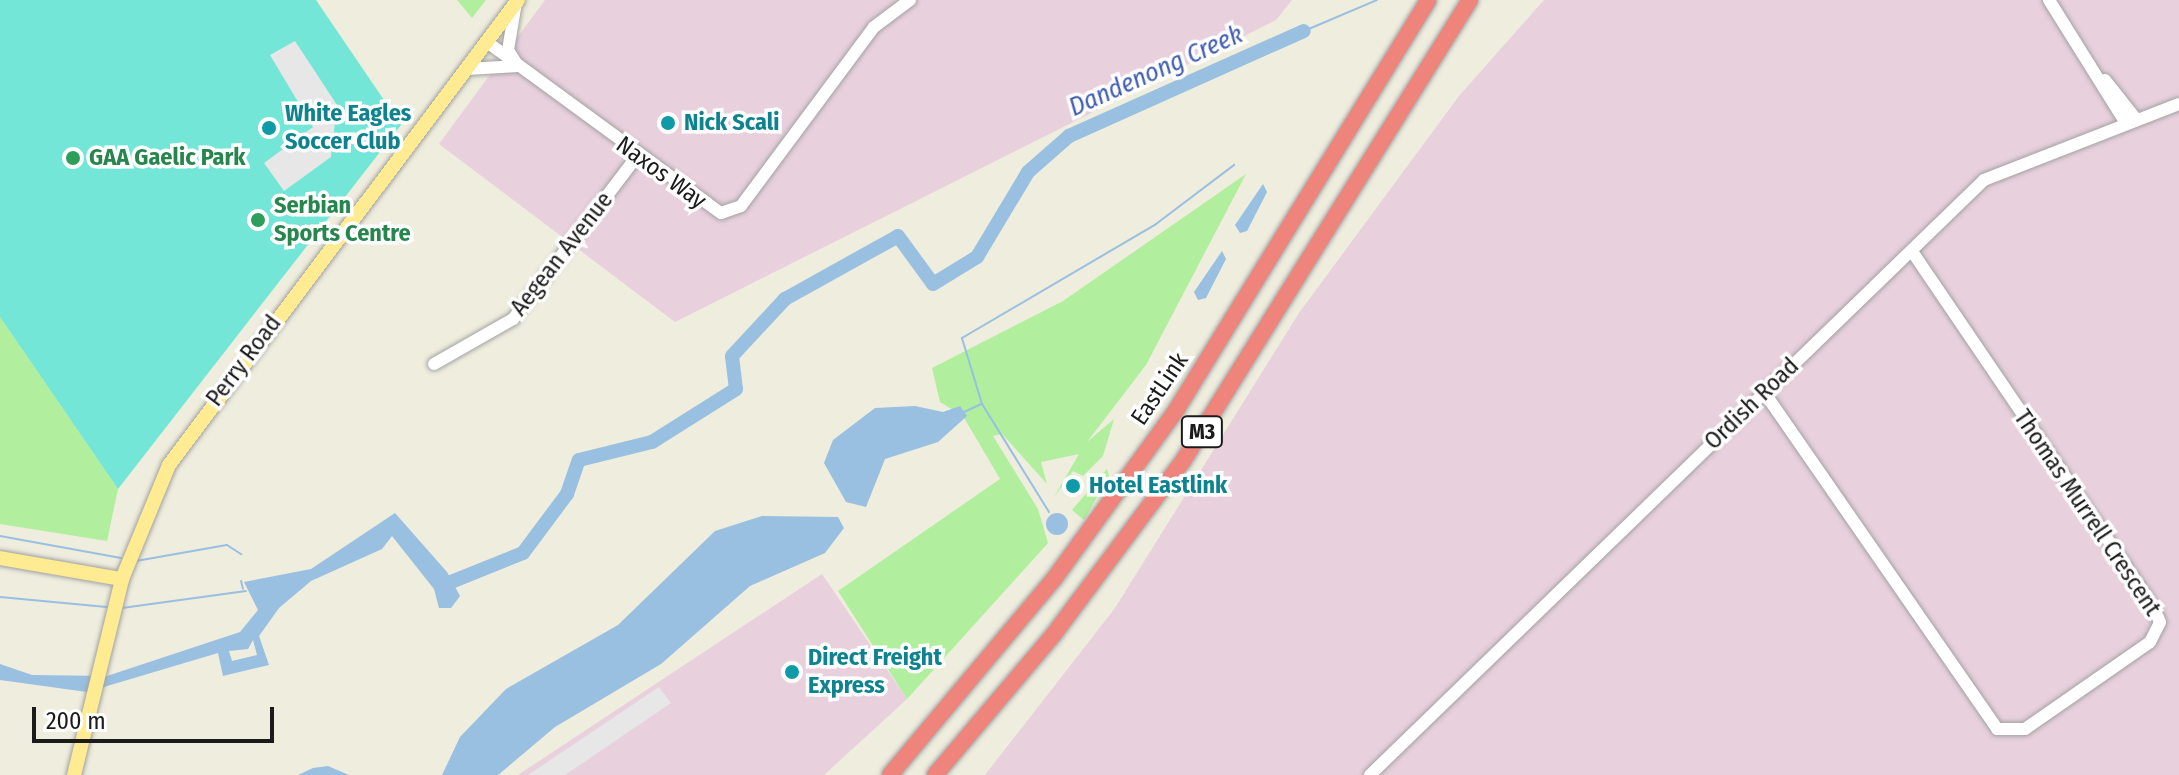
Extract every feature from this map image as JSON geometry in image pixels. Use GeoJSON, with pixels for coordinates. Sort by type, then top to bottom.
{"type":"FeatureCollection","features":[{"type":"Feature","properties":{"kind":"highway","name":"EastLink"},"geometry":{"type":"LineString","coordinates":[[890,775],[1118,493],[1239,313],[1369,91],[1428,0]]}},
{"type":"Feature","properties":{"kind":"highway","name":"M3"},"geometry":{"type":"LineString","coordinates":[[935,775],[1054,634],[1183,461],[1428,62],[1470,0]]}},
{"type":"Feature","properties":{"kind":"main road","name":"Perry Road"},"geometry":{"type":"LineString","coordinates":[[74,775],[122,579],[144,513],[177,452],[517,1]]}},
{"type":"Feature","properties":{"kind":"main road"},"geometry":{"type":"LineString","coordinates":[[0,558],[122,579]]}},
{"type":"Feature","properties":{"kind":"street","name":"Naxos Way"},"geometry":{"type":"LineString","coordinates":[[487,42],[708,209],[732,211],[874,27],[910,0]]}},
{"type":"Feature","properties":{"kind":"street"},"geometry":{"type":"LineString","coordinates":[[2049,0],[2131,121]]}},
{"type":"Feature","properties":{"kind":"street"},"geometry":{"type":"LineString","coordinates":[[517,1],[508,50],[518,66]]}},
{"type":"Feature","properties":{"kind":"street"},"geometry":{"type":"LineString","coordinates":[[465,69],[480,63],[518,66]]}},
{"type":"Feature","properties":{"kind":"street","name":"Ordish Road"},"geometry":{"type":"LineString","coordinates":[[1377,773],[1984,180],[2179,104]]}},
{"type":"Feature","properties":{"kind":"street","name":"Aegean Avenue"},"geometry":{"type":"LineString","coordinates":[[434,364],[513,319],[638,155]]}},
{"type":"Feature","properties":{"kind":"street","name":"Thomas Murrell Crescent"},"geometry":{"type":"LineString","coordinates":[[1764,392],[1997,729],[2025,729],[2150,642],[2160,622],[2153,606],[1912,251]]}},
{"type":"Feature","properties":{"kind":"shaded area"},"geometry":{"type":"Polygon","coordinates":[[[0,0],[316,0],[401,125],[118,489],[0,317],[0,0]]]}},
{"type":"Feature","properties":{"kind":"shaded area"},"geometry":{"type":"Polygon","coordinates":[[[545,0],[1292,0],[1276,20],[675,322],[439,144],[545,0]]]}},
{"type":"Feature","properties":{"kind":"shaded area"},"geometry":{"type":"Polygon","coordinates":[[[1544,0],[2179,0],[2179,775],[985,775],[1115,608],[1299,313],[1459,96],[1544,0]]]}},
{"type":"Feature","properties":{"kind":"shaded area"},"geometry":{"type":"Polygon","coordinates":[[[295,41],[337,105],[331,157],[284,191],[264,163],[313,127],[270,55],[295,41]]]}},
{"type":"Feature","properties":{"kind":"shaded area"},"geometry":{"type":"Polygon","coordinates":[[[1263,184],[1267,192],[1247,231],[1240,233],[1235,225],[1263,184]]]}},
{"type":"Feature","properties":{"kind":"shaded area"},"geometry":{"type":"Polygon","coordinates":[[[1222,251],[1226,259],[1206,298],[1198,300],[1194,292],[1222,251]]]}},
{"type":"Feature","properties":{"kind":"shaded area"},"geometry":{"type":"Polygon","coordinates":[[[915,406],[943,412],[960,406],[967,416],[938,442],[885,459],[866,507],[846,502],[824,463],[833,440],[875,408],[915,406]]]}},
{"type":"Feature","properties":{"kind":"shaded area"},"geometry":{"type":"Polygon","coordinates":[[[395,513],[447,572],[460,596],[451,608],[439,608],[434,589],[392,536],[382,549],[311,581],[279,608],[259,636],[269,665],[223,676],[218,653],[87,692],[0,680],[0,664],[32,675],[107,676],[240,632],[258,610],[244,582],[311,569],[395,513]],[[253,640],[248,649],[229,651],[232,661],[257,655],[253,640]]]}},
{"type":"Feature","properties":{"kind":"shaded area"},"geometry":{"type":"Polygon","coordinates":[[[1057,513],[1065,516],[1068,524],[1065,532],[1057,535],[1049,532],[1046,524],[1049,516],[1057,513]]]}},
{"type":"Feature","properties":{"kind":"shaded area"},"geometry":{"type":"Polygon","coordinates":[[[762,516],[838,517],[844,528],[825,553],[750,586],[661,664],[555,727],[498,775],[442,775],[460,737],[506,689],[618,625],[715,531],[762,516]]]}},
{"type":"Feature","properties":{"kind":"shaded area"},"geometry":{"type":"Polygon","coordinates":[[[822,574],[907,699],[824,775],[518,775],[822,574]]]}},
{"type":"Feature","properties":{"kind":"shaded area"},"geometry":{"type":"Polygon","coordinates":[[[659,687],[671,703],[565,775],[528,775],[659,687]]]}},
{"type":"Feature","properties":{"kind":"shaded area"},"geometry":{"type":"Polygon","coordinates":[[[328,766],[349,775],[298,775],[313,768],[328,766]]]}},
{"type":"Feature","properties":{"kind":"green space"},"geometry":{"type":"Polygon","coordinates":[[[457,0],[486,0],[472,18],[457,0]]]}},
{"type":"Feature","properties":{"kind":"green space"},"geometry":{"type":"Polygon","coordinates":[[[1246,174],[1146,365],[1087,442],[1114,419],[1103,456],[1083,476],[1073,471],[1054,497],[1079,454],[1041,462],[1047,484],[1002,434],[993,436],[1038,509],[1048,543],[907,699],[838,591],[1000,479],[963,416],[940,402],[932,368],[1063,301],[1246,174]]]}},
{"type":"Feature","properties":{"kind":"green space"},"geometry":{"type":"Polygon","coordinates":[[[0,317],[118,489],[107,541],[0,524],[0,317]]]}},
{"type":"Feature","properties":{"kind":"green space"},"geometry":{"type":"Polygon","coordinates":[[[1107,469],[1109,476],[1084,520],[1072,510],[1107,469]]]}},
{"type":"Feature","properties":{"kind":"waterway","name":"Dandenong Creek"},"geometry":{"type":"LineString","coordinates":[[1304,31],[1377,0]]}},
{"type":"Feature","properties":{"kind":"waterway","name":"Dandenong Creek"},"geometry":{"type":"LineString","coordinates":[[438,575],[446,584],[523,553],[567,494],[579,460],[652,442],[736,389],[732,356],[785,299],[898,236],[933,284],[977,257],[1028,172],[1069,136],[1304,31]]}},
{"type":"Feature","properties":{"kind":"waterway"},"geometry":{"type":"LineString","coordinates":[[1049,512],[982,404],[962,338],[1156,224],[1234,165]]}},
{"type":"Feature","properties":{"kind":"waterway"},"geometry":{"type":"LineString","coordinates":[[964,412],[981,404]]}},
{"type":"Feature","properties":{"kind":"waterway"},"geometry":{"type":"LineString","coordinates":[[0,536],[121,558]]}},
{"type":"Feature","properties":{"kind":"waterway"},"geometry":{"type":"LineString","coordinates":[[136,561],[227,545],[241,554]]}},
{"type":"Feature","properties":{"kind":"waterway"},"geometry":{"type":"LineString","coordinates":[[241,581],[243,589]]}},
{"type":"Feature","properties":{"kind":"waterway"},"geometry":{"type":"LineString","coordinates":[[122,608],[246,591]]}},
{"type":"Feature","properties":{"kind":"waterway"},"geometry":{"type":"LineString","coordinates":[[0,597],[107,607]]}},
{"type":"Feature","properties":{"kind":"place","name":"Nick Scali"},"geometry":{"type":"Point","coordinates":[668,123]}},
{"type":"Feature","properties":{"kind":"place","name":"White Eagles Soccer Club"},"geometry":{"type":"Point","coordinates":[269,128]}},
{"type":"Feature","properties":{"kind":"place","name":"GAA Gaelic Park"},"geometry":{"type":"Point","coordinates":[73,158]}},
{"type":"Feature","properties":{"kind":"place","name":"Serbian Sports Centre"},"geometry":{"type":"Point","coordinates":[258,220]}},
{"type":"Feature","properties":{"kind":"place","name":"Hotel Eastlink"},"geometry":{"type":"Point","coordinates":[1073,486]}},
{"type":"Feature","properties":{"kind":"place","name":"Direct Freight Express"},"geometry":{"type":"Point","coordinates":[792,672]}}]}
